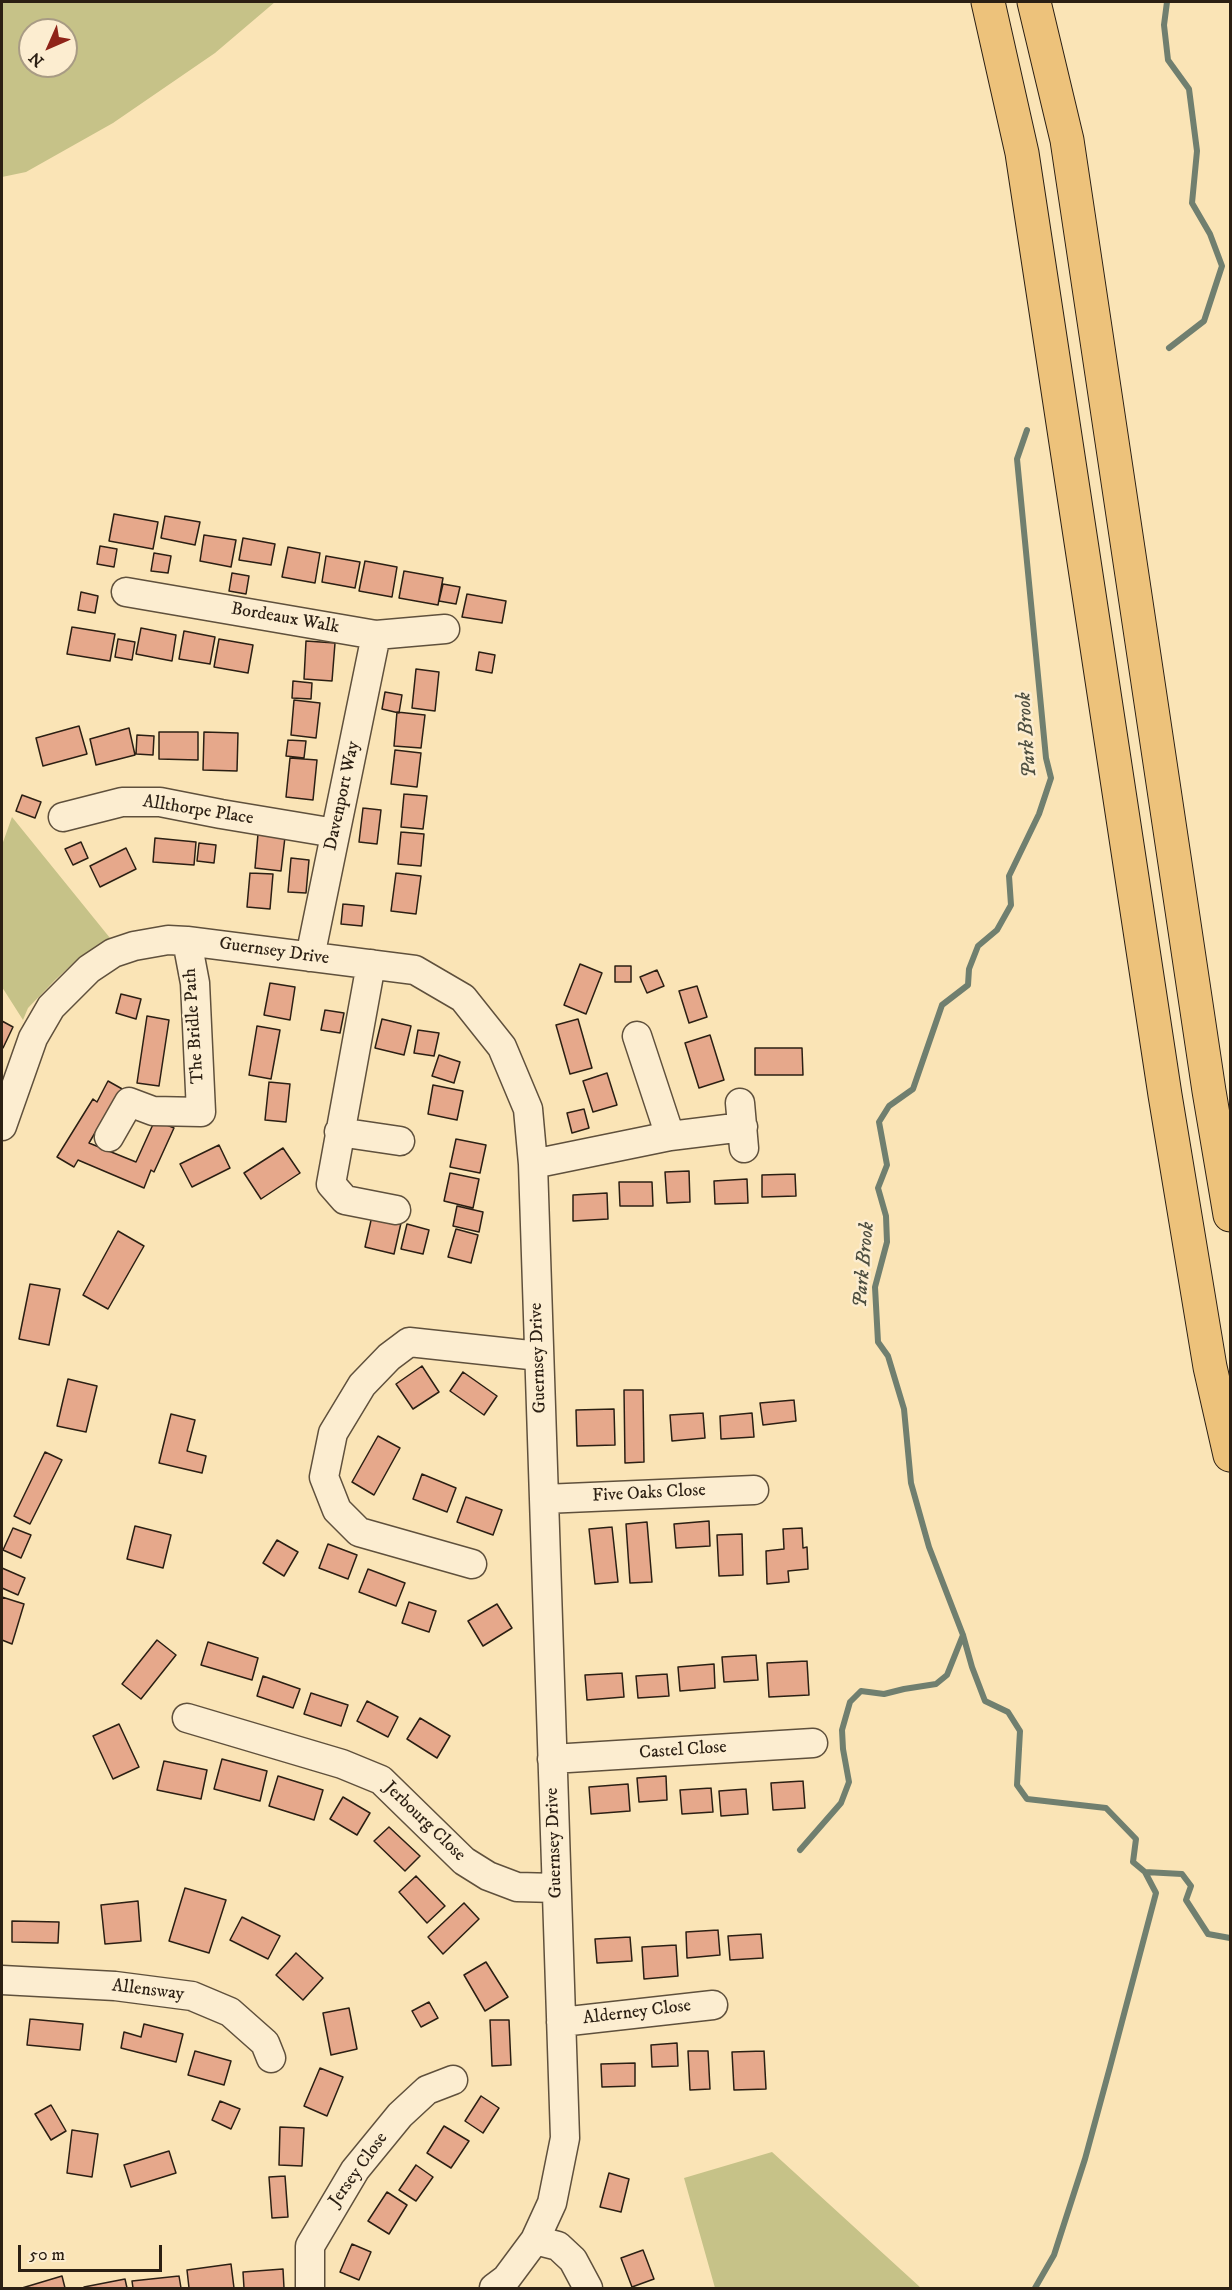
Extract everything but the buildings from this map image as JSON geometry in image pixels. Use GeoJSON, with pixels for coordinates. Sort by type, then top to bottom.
{"type":"FeatureCollection","features":[{"type":"Feature","properties":{"kind":"highway"},"geometry":{"type":"LineString","coordinates":[[988,2],[1022,153],[1165,1095],[1210,1367],[1230,1455]]}},
{"type":"Feature","properties":{"kind":"highway"},"geometry":{"type":"LineString","coordinates":[[1034,2],[1067,140],[1209,1091],[1230,1215]]}},
{"type":"Feature","properties":{"kind":"street","name":"Bordeaux Walk"},"geometry":{"type":"LineString","coordinates":[[126,592],[376,635],[445,629]]}},
{"type":"Feature","properties":{"kind":"street","name":"Davenport Way"},"geometry":{"type":"LineString","coordinates":[[310,957],[376,635]]}},
{"type":"Feature","properties":{"kind":"street","name":"Allthorpe Place"},"geometry":{"type":"LineString","coordinates":[[63,817],[122,802],[160,802],[335,833]]}},
{"type":"Feature","properties":{"kind":"street","name":"Guernsey Drive"},"geometry":{"type":"LineString","coordinates":[[2,1126],[33,1038],[51,1007],[89,969],[113,953],[168,940],[187,940],[415,970],[464,998],[502,1047],[528,1109],[533,1164],[565,2138],[552,2203],[535,2240],[506,2279],[494,2289]]}},
{"type":"Feature","properties":{"kind":"street","name":"The Bridle Path"},"geometry":{"type":"LineString","coordinates":[[109,1137],[129,1102],[153,1111],[201,1112],[195,983],[187,940]]}},
{"type":"Feature","properties":{"kind":"street"},"geometry":{"type":"LineString","coordinates":[[371,964],[331,1184],[345,1200],[396,1210]]}},
{"type":"Feature","properties":{"kind":"street"},"geometry":{"type":"LineString","coordinates":[[637,1036],[669,1136]]}},
{"type":"Feature","properties":{"kind":"street"},"geometry":{"type":"LineString","coordinates":[[533,1164],[669,1136],[742,1126]]}},
{"type":"Feature","properties":{"kind":"street"},"geometry":{"type":"LineString","coordinates":[[339,1132],[400,1141]]}},
{"type":"Feature","properties":{"kind":"street"},"geometry":{"type":"LineString","coordinates":[[472,1564],[359,1532],[337,1510],[324,1477],[333,1433],[362,1384],[389,1357],[409,1342],[539,1356]]}},
{"type":"Feature","properties":{"kind":"street","name":"Five Oaks Close"},"geometry":{"type":"LineString","coordinates":[[544,1499],[754,1490]]}},
{"type":"Feature","properties":{"kind":"street","name":"Jerbourg Close"},"geometry":{"type":"LineString","coordinates":[[187,1718],[342,1764],[381,1780],[464,1861],[488,1876],[517,1887],[556,1888]]}},
{"type":"Feature","properties":{"kind":"street","name":"Castel Close"},"geometry":{"type":"LineString","coordinates":[[552,1759],[813,1743]]}},
{"type":"Feature","properties":{"kind":"street","name":"Allensway"},"geometry":{"type":"LineString","coordinates":[[2,1980],[115,1986],[192,1996],[230,2012],[265,2043],[271,2058]]}},
{"type":"Feature","properties":{"kind":"street","name":"Alderney Close"},"geometry":{"type":"LineString","coordinates":[[561,2022],[713,2005]]}},
{"type":"Feature","properties":{"kind":"street","name":"Jersey Close"},"geometry":{"type":"LineString","coordinates":[[310,2289],[310,2246],[355,2170],[400,2115],[427,2090],[453,2080]]}},
{"type":"Feature","properties":{"kind":"street"},"geometry":{"type":"LineString","coordinates":[[535,2240],[558,2246],[573,2260],[588,2289]]}},
{"type":"Feature","properties":{"kind":"shaded area"},"geometry":{"type":"Polygon","coordinates":[[[2,2],[275,2],[215,53],[113,123],[26,172],[2,177],[2,2]]]}},
{"type":"Feature","properties":{"kind":"shaded area"},"geometry":{"type":"Polygon","coordinates":[[[12,817],[110,938],[81,956],[55,980],[28,1008],[23,1020],[2,987],[2,845],[12,817]]]}},
{"type":"Feature","properties":{"kind":"shaded area"},"geometry":{"type":"Polygon","coordinates":[[[772,2152],[921,2288],[715,2288],[684,2178],[772,2152]]]}},
{"type":"Feature","properties":{"kind":"waterway","name":"Park Brook"},"geometry":{"type":"LineString","coordinates":[[1167,2],[1164,25],[1168,60],[1189,89],[1197,151],[1192,203],[1210,234],[1222,266],[1204,321],[1169,348]]}},
{"type":"Feature","properties":{"kind":"waterway","name":"Park Brook"},"geometry":{"type":"LineString","coordinates":[[1027,430],[1017,459],[1046,758],[1051,778],[1039,814],[1009,876],[1011,905],[997,930],[978,946],[969,969],[968,985],[942,1005],[913,1089],[889,1106],[879,1122],[887,1165],[878,1188],[886,1216],[887,1242],[875,1287],[878,1342],[888,1356],[904,1409],[911,1483],[929,1547],[963,1635],[972,1667],[985,1701],[1008,1712],[1020,1731],[1017,1785],[1027,1799],[1106,1808],[1136,1839],[1133,1862],[1145,1872],[1182,1874],[1191,1886],[1186,1900],[1208,1934],[1230,1938]]}},
{"type":"Feature","properties":{"kind":"waterway"},"geometry":{"type":"LineString","coordinates":[[800,1850],[841,1803],[849,1782],[842,1730],[850,1702],[861,1691],[884,1694],[936,1684],[947,1675],[963,1635]]}},
{"type":"Feature","properties":{"kind":"waterway"},"geometry":{"type":"LineString","coordinates":[[1035,2288],[1054,2255],[1085,2159],[1110,2067],[1156,1893],[1145,1872]]}}]}
